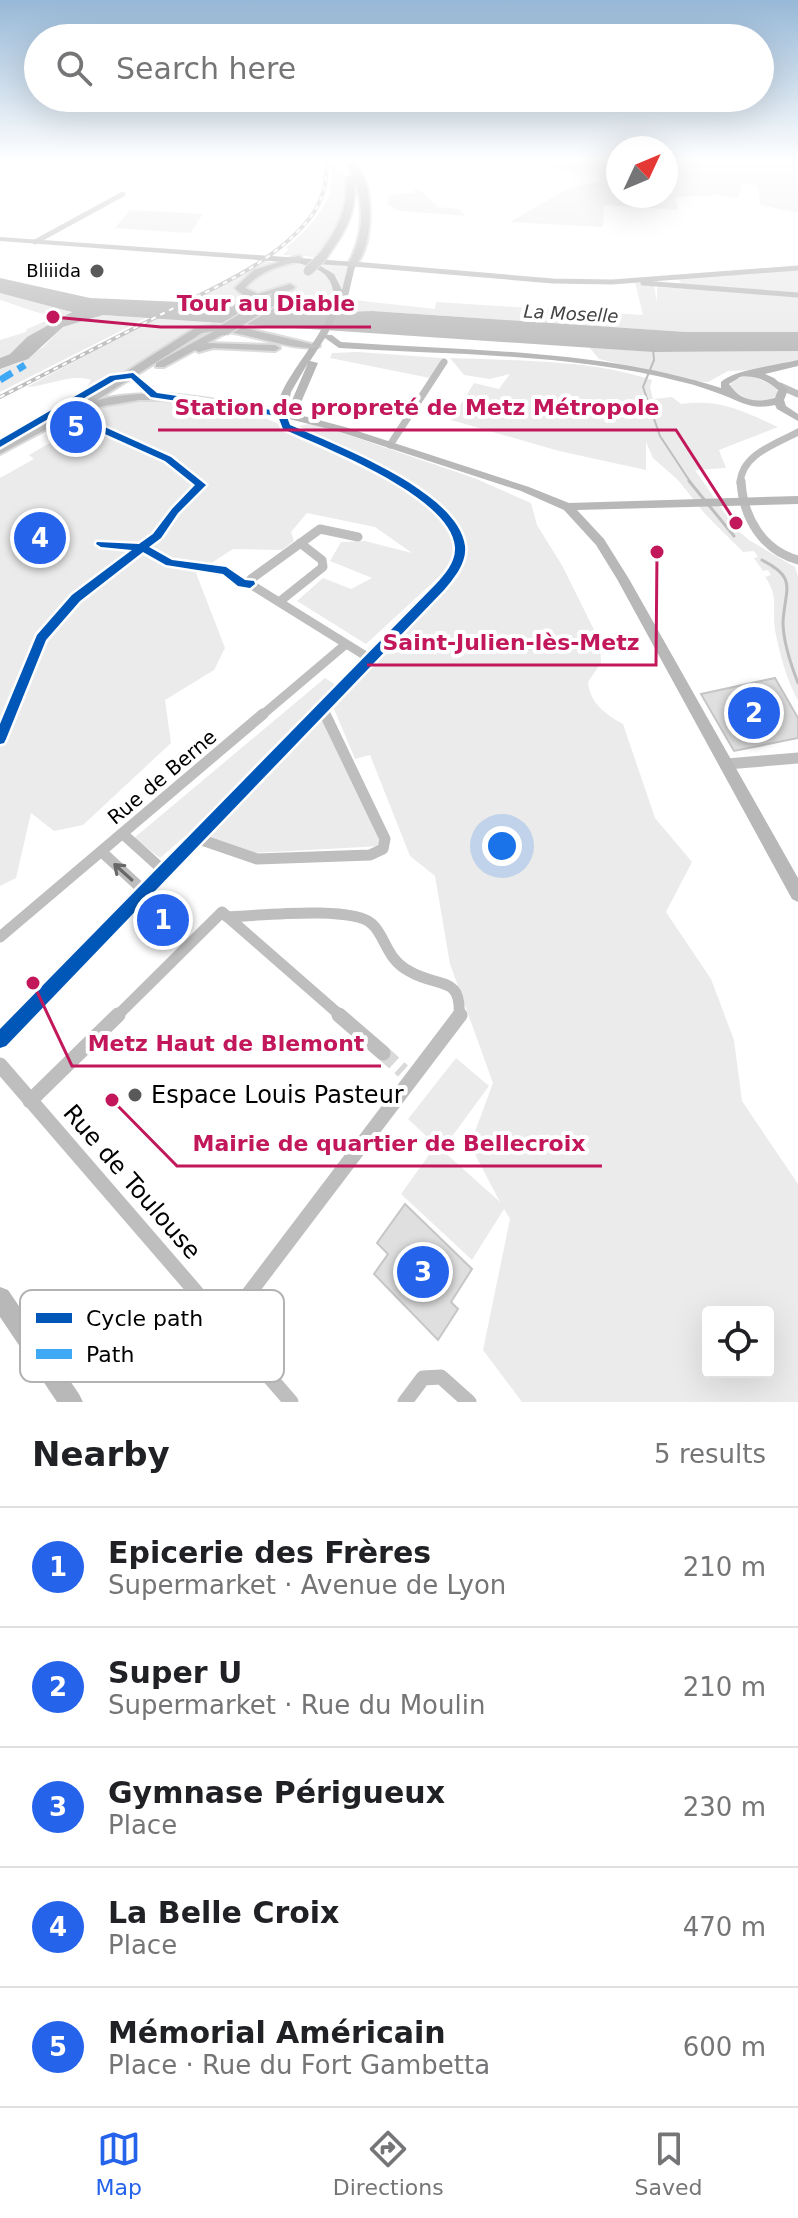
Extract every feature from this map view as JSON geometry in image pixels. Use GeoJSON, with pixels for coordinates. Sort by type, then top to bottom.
{"type":"FeatureCollection","features":[{"type":"Feature","properties":{"kind":"main road"},"geometry":{"type":"LineString","coordinates":[[0,450],[224,330],[275,299],[313,270],[344,223]]}},
{"type":"Feature","properties":{"kind":"main road"},"geometry":{"type":"LineString","coordinates":[[286,415],[295,405],[338,305],[362,234],[362,223]]}},
{"type":"Feature","properties":{"kind":"main road"},"geometry":{"type":"LineString","coordinates":[[0,239],[295,266],[330,274],[336,285],[338,305]]}},
{"type":"Feature","properties":{"kind":"main road"},"geometry":{"type":"LineString","coordinates":[[298,259],[313,270]]}},
{"type":"Feature","properties":{"kind":"main road"},"geometry":{"type":"LineString","coordinates":[[290,287],[263,296],[243,292],[240,288],[244,282],[271,265],[298,259],[353,264]]}},
{"type":"Feature","properties":{"kind":"main road"},"geometry":{"type":"LineString","coordinates":[[336,285],[346,268],[353,264]]}},
{"type":"Feature","properties":{"kind":"main road"},"geometry":{"type":"LineString","coordinates":[[76,409],[199,330],[235,328],[288,342],[322,341],[407,351]]}},
{"type":"Feature","properties":{"kind":"main road"},"geometry":{"type":"LineString","coordinates":[[0,1040],[453,572],[460,552],[456,530],[441,513],[389,473],[286,427],[286,415],[298,373],[322,341]]}},
{"type":"Feature","properties":{"kind":"main road"},"geometry":{"type":"LineString","coordinates":[[176,356],[213,345],[322,341],[407,351],[543,359],[660,376],[730,394],[798,418]]}},
{"type":"Feature","properties":{"kind":"main road"},"geometry":{"type":"LineString","coordinates":[[687,383],[727,380],[736,375],[795,364]]}},
{"type":"Feature","properties":{"kind":"main road"},"geometry":{"type":"LineString","coordinates":[[757,404],[779,400],[783,394],[778,384],[778,371],[795,364]]}},
{"type":"Feature","properties":{"kind":"main road"},"geometry":{"type":"LineString","coordinates":[[750,374],[778,384]]}},
{"type":"Feature","properties":{"kind":"main road"},"geometry":{"type":"LineString","coordinates":[[727,380],[724,384],[730,394]]}},
{"type":"Feature","properties":{"kind":"main road"},"geometry":{"type":"LineString","coordinates":[[40,429],[104,401],[154,395],[311,420],[525,489],[568,507],[798,500]]}},
{"type":"Feature","properties":{"kind":"main road"},"geometry":{"type":"LineString","coordinates":[[779,400],[781,407],[798,418]]}},
{"type":"Feature","properties":{"kind":"main road"},"geometry":{"type":"LineString","coordinates":[[295,405],[311,420]]}},
{"type":"Feature","properties":{"kind":"main road"},"geometry":{"type":"LineString","coordinates":[[297,432],[311,420]]}},
{"type":"Feature","properties":{"kind":"main road"},"geometry":{"type":"LineString","coordinates":[[568,507],[600,542],[623,579],[798,894]]}},
{"type":"Feature","properties":{"kind":"main road"},"geometry":{"type":"LineString","coordinates":[[0,1298],[20,1327]]}},
{"type":"Feature","properties":{"kind":"main road"},"geometry":{"type":"LineString","coordinates":[[57,1382],[71,1402]]}},
{"type":"Feature","properties":{"kind":"street"},"geometry":{"type":"LineString","coordinates":[[35,242],[66,223]]}},
{"type":"Feature","properties":{"kind":"street"},"geometry":{"type":"LineString","coordinates":[[353,264],[553,281],[621,281],[798,268]]}},
{"type":"Feature","properties":{"kind":"street"},"geometry":{"type":"LineString","coordinates":[[621,281],[798,295]]}},
{"type":"Feature","properties":{"kind":"street"},"geometry":{"type":"LineString","coordinates":[[390,445],[444,362]]}},
{"type":"Feature","properties":{"kind":"street"},"geometry":{"type":"LineString","coordinates":[[778,384],[798,394]]}},
{"type":"Feature","properties":{"kind":"street"},"geometry":{"type":"LineString","coordinates":[[798,432],[744,466],[739,479],[744,502],[764,542],[779,554],[798,560],[798,569]]}},
{"type":"Feature","properties":{"kind":"street"},"geometry":{"type":"LineString","coordinates":[[358,537],[320,529],[251,579],[250,584],[369,658]]}},
{"type":"Feature","properties":{"kind":"street"},"geometry":{"type":"LineString","coordinates":[[279,602],[324,563],[300,543]]}},
{"type":"Feature","properties":{"kind":"street","name":"Rue de Berne"},"geometry":{"type":"LineString","coordinates":[[0,937],[346,644]]}},
{"type":"Feature","properties":{"kind":"street"},"geometry":{"type":"LineString","coordinates":[[196,838],[257,859],[370,855],[383,849],[385,839],[322,707]]}},
{"type":"Feature","properties":{"kind":"street"},"geometry":{"type":"LineString","coordinates":[[727,764],[798,758]]}},
{"type":"Feature","properties":{"kind":"street"},"geometry":{"type":"LineString","coordinates":[[123,834],[164,871]]}},
{"type":"Feature","properties":{"kind":"street"},"geometry":{"type":"LineString","coordinates":[[102,852],[144,891]]}},
{"type":"Feature","properties":{"kind":"street"},"geometry":{"type":"LineString","coordinates":[[30,1101],[224,914],[338,913],[359,917],[373,924],[384,947],[404,969],[421,978],[455,988],[459,993],[460,1016],[408,1075],[251,1290]]}},
{"type":"Feature","properties":{"kind":"street"},"geometry":{"type":"LineString","coordinates":[[224,914],[383,1053]]}},
{"type":"Feature","properties":{"kind":"street","name":"Rue de Toulouse"},"geometry":{"type":"LineString","coordinates":[[0,1065],[195,1290]]}},
{"type":"Feature","properties":{"kind":"street"},"geometry":{"type":"LineString","coordinates":[[405,1402],[423,1378],[441,1377],[469,1402]]}},
{"type":"Feature","properties":{"kind":"street","name":"Rue de Toulouse"},"geometry":{"type":"LineString","coordinates":[[274,1382],[291,1402]]}},
{"type":"Feature","properties":{"kind":"shaded area"},"geometry":{"type":"Polygon","coordinates":[[[119,223],[197,223],[190,233],[115,228],[119,223]]]}},
{"type":"Feature","properties":{"kind":"shaded area"},"geometry":{"type":"Polygon","coordinates":[[[312,223],[339,223],[315,257],[283,255],[312,223]]]}},
{"type":"Feature","properties":{"kind":"shaded area"},"geometry":{"type":"Polygon","coordinates":[[[537,223],[603,223],[603,227],[537,223]]]}},
{"type":"Feature","properties":{"kind":"shaded area"},"geometry":{"type":"Polygon","coordinates":[[[265,260],[280,265],[315,261],[353,264],[344,299],[435,309],[436,302],[643,315],[635,282],[654,285],[657,303],[657,287],[798,295],[798,332],[686,332],[372,311],[342,312],[344,306],[331,305],[328,311],[188,302],[265,260]]]}},
{"type":"Feature","properties":{"kind":"shaded area"},"geometry":{"type":"Polygon","coordinates":[[[798,270],[798,293],[682,284],[677,278],[798,270]]]}},
{"type":"Feature","properties":{"kind":"shaded area"},"geometry":{"type":"Polygon","coordinates":[[[0,278],[90,298],[372,311],[686,332],[798,332],[798,351],[653,352],[103,315],[63,327],[28,359],[0,369],[0,358],[10,354],[27,337],[72,312],[0,293],[0,278]]]}},
{"type":"Feature","properties":{"kind":"shaded area"},"geometry":{"type":"Polygon","coordinates":[[[0,293],[66,309],[72,314],[27,337],[10,354],[0,358],[0,340],[26,332],[58,316],[0,300],[0,293]]]}},
{"type":"Feature","properties":{"kind":"shaded area"},"geometry":{"type":"Polygon","coordinates":[[[103,315],[146,318],[0,392],[0,369],[19,363],[43,347],[63,327],[103,315]]]}},
{"type":"Feature","properties":{"kind":"shaded area"},"geometry":{"type":"Polygon","coordinates":[[[155,318],[237,323],[204,325],[187,331],[137,366],[114,375],[88,393],[84,391],[91,380],[84,378],[27,387],[155,318]]]}},
{"type":"Feature","properties":{"kind":"shaded area"},"geometry":{"type":"Polygon","coordinates":[[[589,347],[653,352],[798,351],[798,361],[760,370],[728,371],[708,382],[689,381],[599,359],[589,347]]]}},
{"type":"Feature","properties":{"kind":"shaded area"},"geometry":{"type":"Polygon","coordinates":[[[332,353],[442,358],[435,379],[330,358],[332,353]]]}},
{"type":"Feature","properties":{"kind":"shaded area"},"geometry":{"type":"Polygon","coordinates":[[[450,358],[552,362],[628,373],[652,380],[653,399],[672,397],[681,404],[720,405],[778,427],[719,450],[726,468],[695,470],[735,528],[749,540],[795,567],[798,576],[798,701],[777,639],[774,596],[765,577],[771,575],[768,570],[763,571],[754,558],[758,557],[754,551],[743,552],[705,514],[678,480],[653,458],[646,442],[646,470],[559,451],[451,420],[474,383],[499,389],[510,374],[490,379],[464,375],[450,358]]]}},
{"type":"Feature","properties":{"kind":"shaded area"},"geometry":{"type":"Polygon","coordinates":[[[752,376],[777,387],[777,397],[758,402],[729,387],[735,378],[752,376]]]}},
{"type":"Feature","properties":{"kind":"shaded area"},"geometry":{"type":"Polygon","coordinates":[[[152,398],[258,415],[288,428],[309,424],[325,427],[474,478],[531,503],[537,525],[563,567],[600,642],[601,663],[588,682],[592,696],[605,712],[623,724],[655,818],[692,862],[666,912],[711,979],[734,1040],[742,1101],[798,1184],[798,1402],[522,1402],[483,1350],[510,1219],[504,1209],[472,1260],[401,1194],[436,1145],[408,1119],[456,1058],[489,1086],[442,1150],[500,1202],[470,1145],[493,1083],[450,964],[435,876],[410,856],[370,755],[355,759],[329,697],[318,706],[382,846],[252,853],[190,832],[160,858],[134,838],[325,678],[343,690],[449,584],[454,563],[366,644],[297,601],[323,578],[351,589],[372,578],[330,561],[341,542],[365,541],[412,553],[375,527],[307,513],[291,532],[294,541],[282,550],[233,549],[196,573],[225,648],[214,670],[165,700],[171,743],[83,825],[54,831],[31,813],[16,878],[0,886],[0,478],[34,459],[29,455],[65,434],[55,426],[71,431],[95,417],[94,410],[121,400],[152,398]]]}},
{"type":"Feature","properties":{"kind":"building"},"geometry":{"type":"Polygon","coordinates":[[[775,678],[798,718],[798,738],[734,751],[701,694],[775,678]]]}},
{"type":"Feature","properties":{"kind":"building"},"geometry":{"type":"Polygon","coordinates":[[[405,1204],[472,1269],[451,1302],[458,1309],[438,1340],[374,1274],[388,1254],[377,1243],[405,1204]]]}},
{"type":"Feature","properties":{"kind":"waterway"},"geometry":{"type":"LineString","coordinates":[[653,349],[654,360],[643,387],[660,436],[691,483]]}},
{"type":"Feature","properties":{"kind":"waterway"},"geometry":{"type":"LineString","coordinates":[[689,481],[734,536]]}},
{"type":"Feature","properties":{"kind":"waterway"},"geometry":{"type":"LineString","coordinates":[[762,560],[781,572],[787,585],[783,629],[798,683]]}},
{"type":"Feature","properties":{"kind":"tunnel"},"geometry":{"type":"LineString","coordinates":[[383,1053],[403,1071]]}},
{"type":"Feature","properties":{"kind":"railway"},"geometry":{"type":"LineString","coordinates":[[0,397],[256,265],[305,223]]}},
{"type":"Feature","properties":{"kind":"marked path"},"geometry":{"type":"LineString","coordinates":[[0,380],[25,365]]}},
{"type":"Feature","properties":{"kind":"cycle path"},"geometry":{"type":"LineString","coordinates":[[0,444],[113,378],[133,375],[154,395],[282,414],[286,427],[358,459],[414,490],[453,525],[460,544],[455,567],[440,587],[0,1040]]}},
{"type":"Feature","properties":{"kind":"cycle path"},"geometry":{"type":"LineString","coordinates":[[0,739],[41,638],[76,598],[157,536],[175,511],[201,485],[168,459],[86,422],[78,424],[64,418]]}},
{"type":"Feature","properties":{"kind":"cycle path"},"geometry":{"type":"LineString","coordinates":[[101,544],[143,548],[170,563],[226,571],[242,583],[250,584]]}},
{"type":"Feature","properties":{"kind":"place","name":"Bliiida"},"geometry":{"type":"Point","coordinates":[97,271]}},
{"type":"Feature","properties":{"kind":"place","name":"Tour au Diable"},"geometry":{"type":"Point","coordinates":[53,317]}},
{"type":"Feature","properties":{"kind":"place","name":"Mémorial Américain"},"geometry":{"type":"Point","coordinates":[76,427]}},
{"type":"Feature","properties":{"kind":"place","name":"Station de propreté de Metz Métropole"},"geometry":{"type":"Point","coordinates":[736,523]}},
{"type":"Feature","properties":{"kind":"place","name":"La Belle Croix"},"geometry":{"type":"Point","coordinates":[40,538]}},
{"type":"Feature","properties":{"kind":"place","name":"Saint-Julien-lès-Metz"},"geometry":{"type":"Point","coordinates":[657,552]}},
{"type":"Feature","properties":{"kind":"place","name":"Super U"},"geometry":{"type":"Point","coordinates":[754,713]}},
{"type":"Feature","properties":{"kind":"place","name":"Epicerie des Frères"},"geometry":{"type":"Point","coordinates":[163,920]}},
{"type":"Feature","properties":{"kind":"place","name":"Metz Haut de Blemont"},"geometry":{"type":"Point","coordinates":[33,983]}},
{"type":"Feature","properties":{"kind":"place","name":"Espace Louis Pasteur"},"geometry":{"type":"Point","coordinates":[135,1095]}},
{"type":"Feature","properties":{"kind":"place","name":"Mairie de quartier de Bellecroix"},"geometry":{"type":"Point","coordinates":[112,1100]}},
{"type":"Feature","properties":{"kind":"place","name":"Gymnase Périgueux"},"geometry":{"type":"Point","coordinates":[423,1272]}},
{"type":"Feature","properties":{"kind":"water label","name":"La Moselle"},"geometry":{"type":"Point","coordinates":[571,314]}}]}
